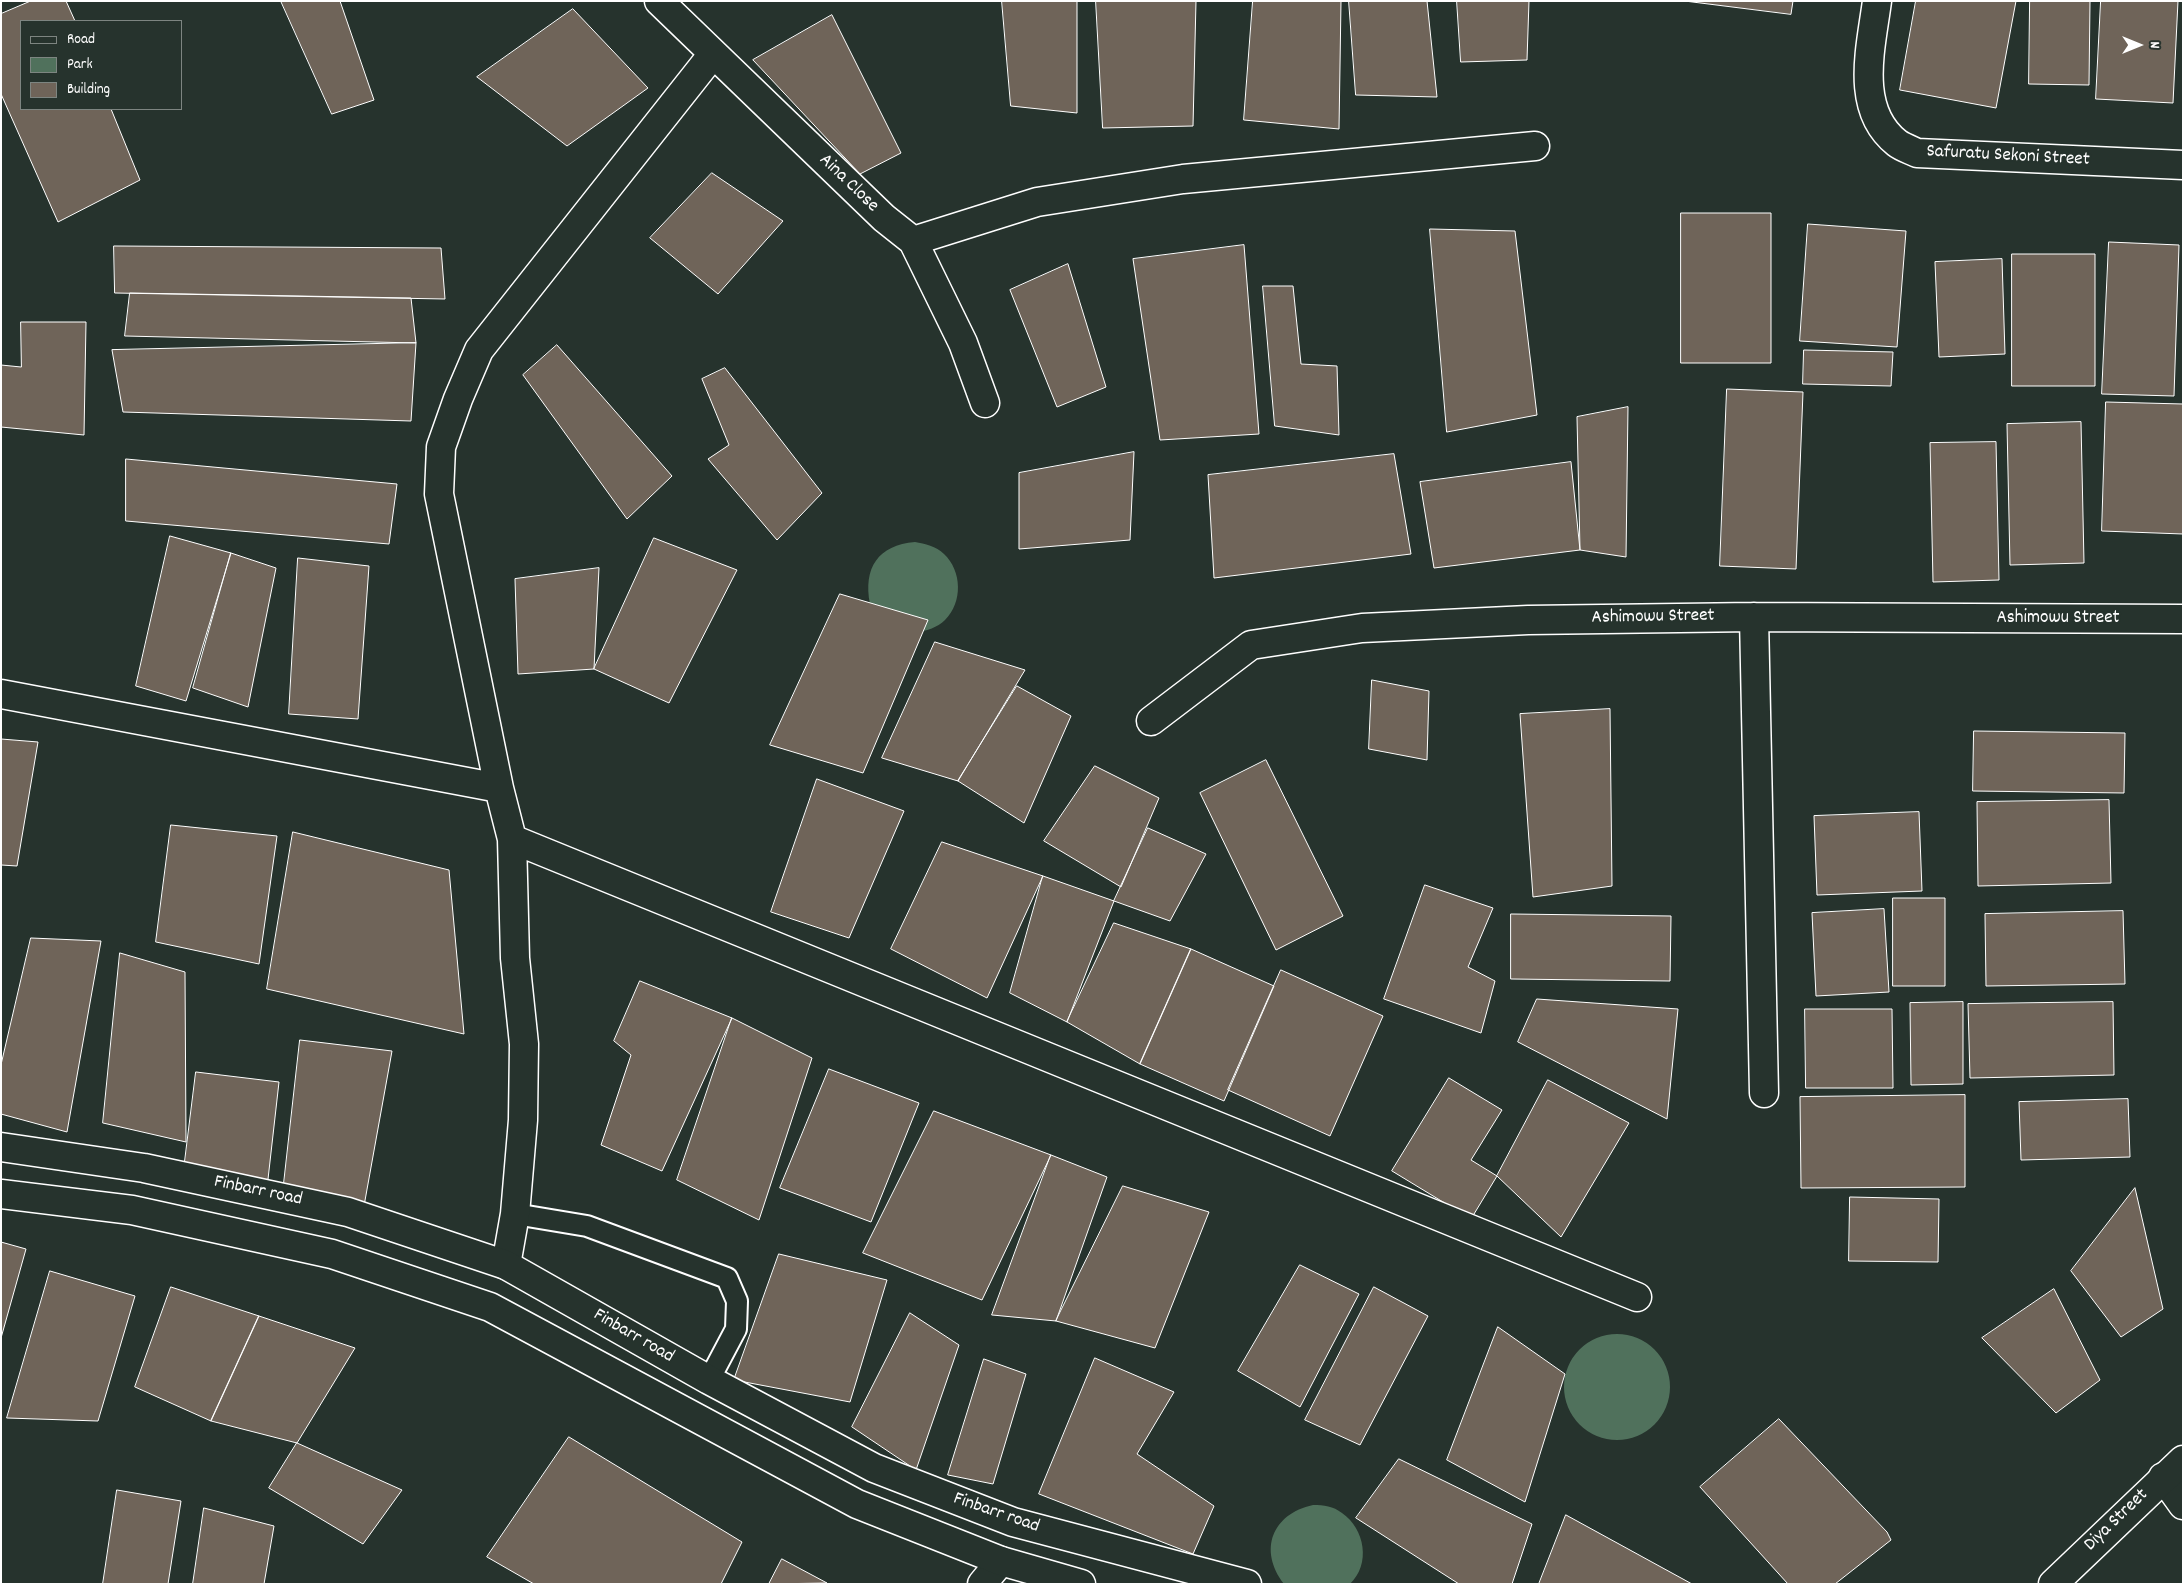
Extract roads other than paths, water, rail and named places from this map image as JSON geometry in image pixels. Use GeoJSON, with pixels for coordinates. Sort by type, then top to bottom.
{"type":"FeatureCollection","features":[{"type":"Feature","properties":{"kind":"street","name":"Aina Close"},"geometry":{"type":"LineString","coordinates":[[658,1],[884,218],[913,241],[963,343],[985,403]]}},
{"type":"Feature","properties":{"kind":"street","name":"Safuratu Sekoni Street"},"geometry":{"type":"LineString","coordinates":[[1877,1],[1868,74],[1870,104],[1882,127],[1897,143],[1917,153],[2183,165]]}},
{"type":"Feature","properties":{"kind":"street"},"geometry":{"type":"LineString","coordinates":[[506,1265],[515,1214],[523,1120],[524,1044],[516,958],[512,840],[499,788],[439,494],[441,447],[458,398],[479,350],[713,54]]}},
{"type":"Feature","properties":{"kind":"street"},"geometry":{"type":"LineString","coordinates":[[913,241],[1038,202],[1173,181],[1535,146]]}},
{"type":"Feature","properties":{"kind":"street"},"geometry":{"type":"LineString","coordinates":[[1754,617],[1764,1093]]}},
{"type":"Feature","properties":{"kind":"street","name":"Ashimowu Street"},"geometry":{"type":"LineString","coordinates":[[1151,721],[1251,645],[1362,628],[1528,620],[1754,617],[2183,619]]}},
{"type":"Feature","properties":{"kind":"street"},"geometry":{"type":"LineString","coordinates":[[1,694],[499,788]]}},
{"type":"Feature","properties":{"kind":"street"},"geometry":{"type":"LineString","coordinates":[[512,840],[1637,1296]]}},
{"type":"Feature","properties":{"kind":"street","name":"Finbarr road"},"geometry":{"type":"LineString","coordinates":[[1,1147],[144,1168],[348,1212],[506,1265],[709,1380],[874,1468],[1013,1522],[1247,1584]]}},
{"type":"Feature","properties":{"kind":"street"},"geometry":{"type":"LineString","coordinates":[[1,1194],[132,1210],[332,1254],[490,1307],[857,1504],[1001,1561],[1081,1584]]}},
{"type":"Feature","properties":{"kind":"street"},"geometry":{"type":"LineString","coordinates":[[2173,1469],[2183,1505]]}},
{"type":"Feature","properties":{"kind":"street","name":"Diya Street"},"geometry":{"type":"LineString","coordinates":[[2053,1584],[2173,1469]]}},
{"type":"Feature","properties":{"kind":"street"},"geometry":{"type":"LineString","coordinates":[[982,1584],[1001,1561]]}},
{"type":"Feature","properties":{"kind":"lane"},"geometry":{"type":"LineString","coordinates":[[515,1214],[588,1226],[727,1278],[737,1301],[736,1329],[709,1380]]}}]}
